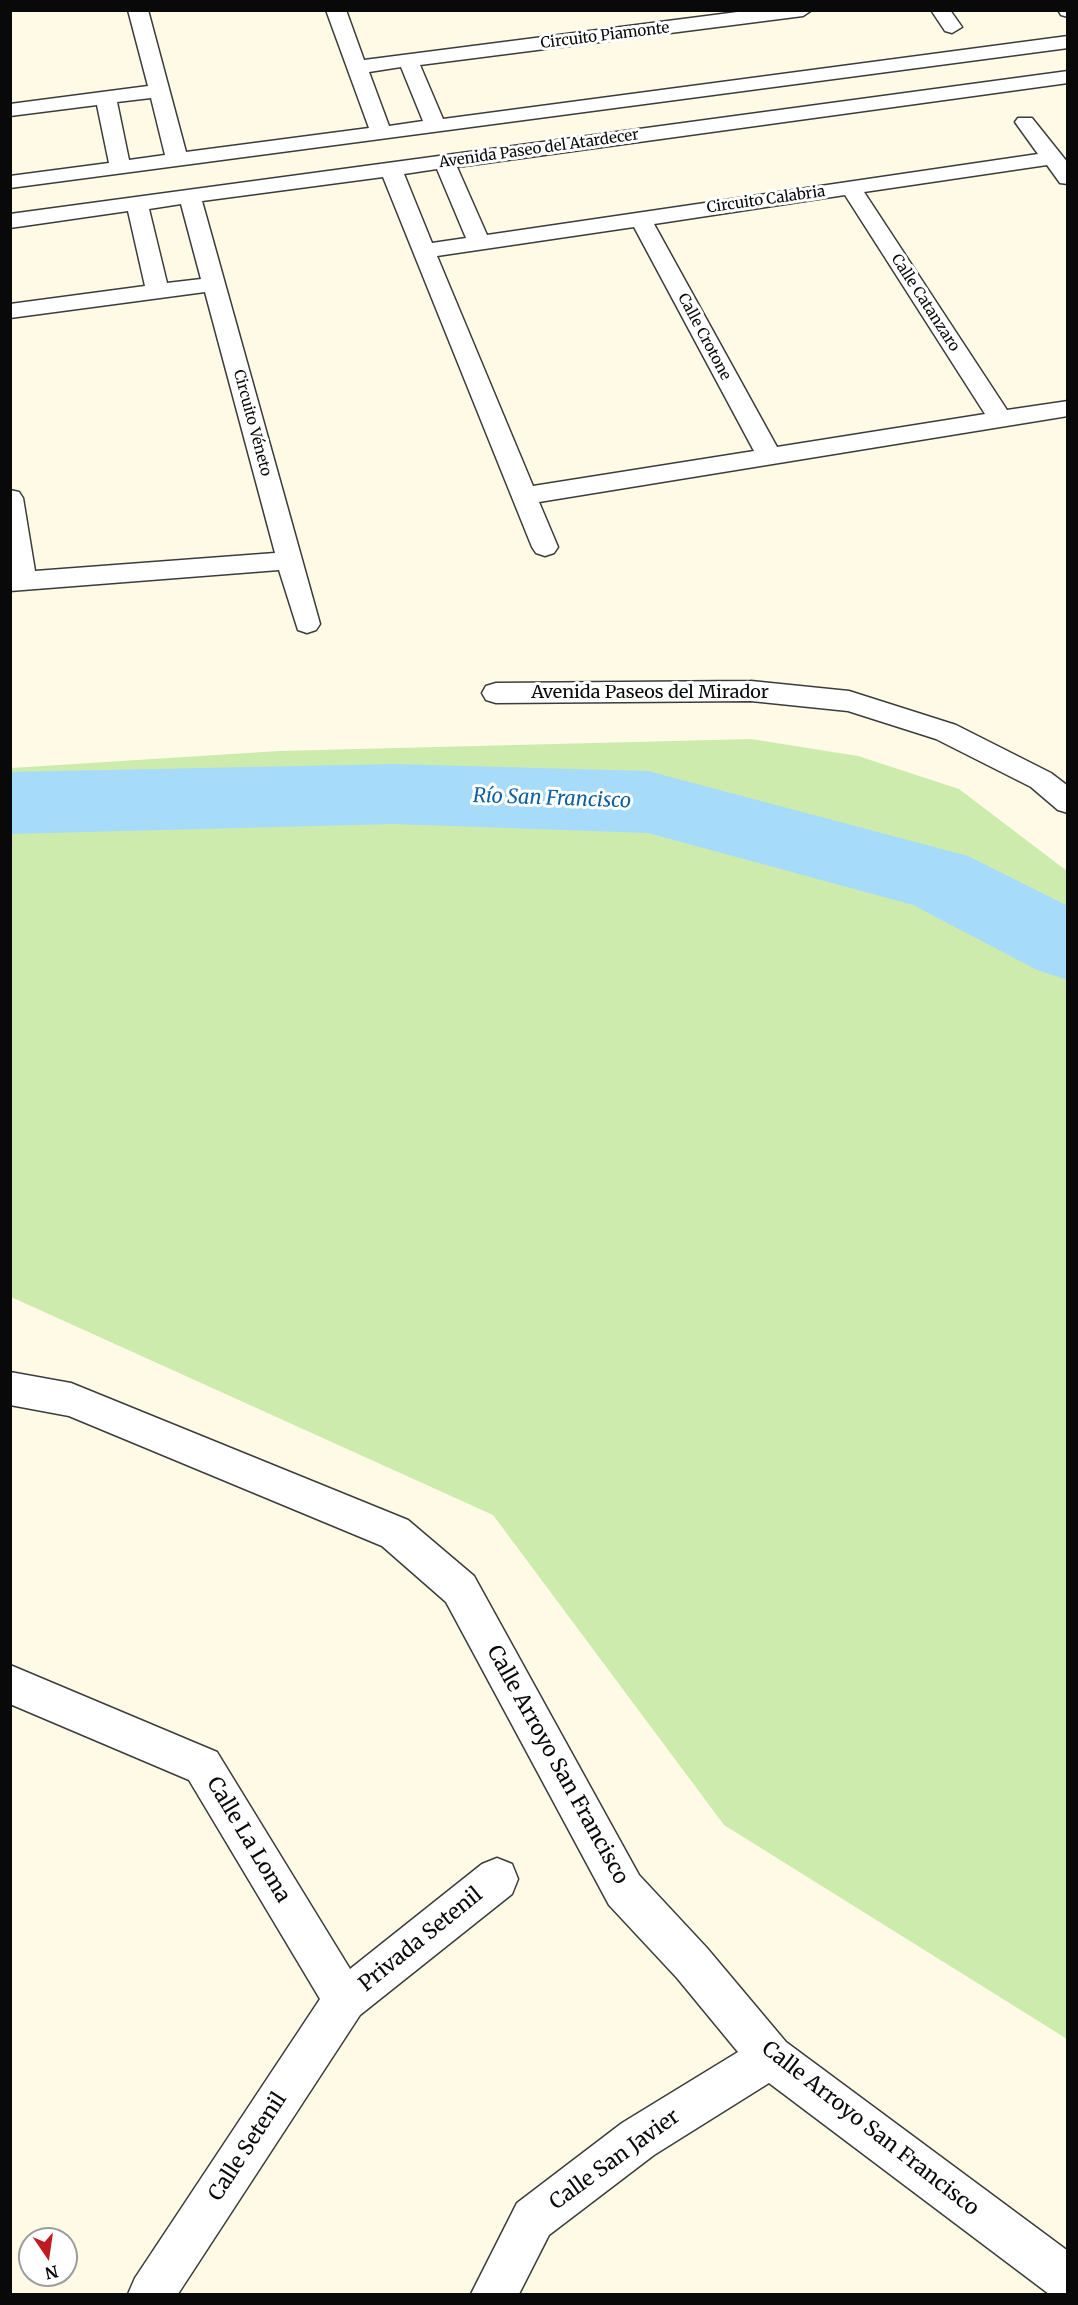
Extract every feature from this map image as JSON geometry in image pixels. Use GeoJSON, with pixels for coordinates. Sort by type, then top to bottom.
{"type":"FeatureCollection","features":[{"type":"Feature","properties":{"kind":"street"},"geometry":{"type":"LineString","coordinates":[[138,10],[177,160]]}},
{"type":"Feature","properties":{"kind":"street"},"geometry":{"type":"LineString","coordinates":[[336,10],[381,133]]}},
{"type":"Feature","properties":{"kind":"street","name":"Circuito Piamonte"},"geometry":{"type":"LineString","coordinates":[[357,67],[803,10]]}},
{"type":"Feature","properties":{"kind":"street"},"geometry":{"type":"LineString","coordinates":[[940,10],[952,27]]}},
{"type":"Feature","properties":{"kind":"street"},"geometry":{"type":"LineString","coordinates":[[10,182],[1068,42]]}},
{"type":"Feature","properties":{"kind":"street"},"geometry":{"type":"LineString","coordinates":[[408,61],[435,125]]}},
{"type":"Feature","properties":{"kind":"street","name":"Avenida Paseo del Atardecer"},"geometry":{"type":"LineString","coordinates":[[10,221],[1068,77]]}},
{"type":"Feature","properties":{"kind":"street"},"geometry":{"type":"LineString","coordinates":[[10,110],[159,91]]}},
{"type":"Feature","properties":{"kind":"street"},"geometry":{"type":"LineString","coordinates":[[106,98],[120,167]]}},
{"type":"Feature","properties":{"kind":"street"},"geometry":{"type":"LineString","coordinates":[[1025,122],[1068,178]]}},
{"type":"Feature","properties":{"kind":"street","name":"Circuito Calabria"},"geometry":{"type":"LineString","coordinates":[[424,251],[1052,158]]}},
{"type":"Feature","properties":{"kind":"street"},"geometry":{"type":"LineString","coordinates":[[444,162],[479,242]]}},
{"type":"Feature","properties":{"kind":"street"},"geometry":{"type":"LineString","coordinates":[[390,169],[545,547]]}},
{"type":"Feature","properties":{"kind":"street","name":"Calle Catanzaro"},"geometry":{"type":"LineString","coordinates":[[850,188],[1001,419]]}},
{"type":"Feature","properties":{"kind":"street","name":"Circuito Véneto"},"geometry":{"type":"LineString","coordinates":[[190,196],[307,624]]}},
{"type":"Feature","properties":{"kind":"street"},"geometry":{"type":"LineString","coordinates":[[137,204],[157,291]]}},
{"type":"Feature","properties":{"kind":"street","name":"Calle Crotone"},"geometry":{"type":"LineString","coordinates":[[640,218],[769,456]]}},
{"type":"Feature","properties":{"kind":"street"},"geometry":{"type":"LineString","coordinates":[[10,311],[214,284]]}},
{"type":"Feature","properties":{"kind":"street"},"geometry":{"type":"LineString","coordinates":[[524,496],[1068,408]]}},
{"type":"Feature","properties":{"kind":"street"},"geometry":{"type":"LineString","coordinates":[[10,498],[17,582],[290,561]]}},
{"type":"Feature","properties":{"kind":"street","name":"Avenida Paseos del Mirador"},"geometry":{"type":"LineString","coordinates":[[496,693],[751,691],[849,701],[946,732],[1041,780],[1068,802]]}},
{"type":"Feature","properties":{"kind":"street","name":"Calle Arroyo San Francisco"},"geometry":{"type":"LineString","coordinates":[[10,1388],[71,1400],[395,1533],[460,1589],[624,1890],[692,1963],[771,2057],[1068,2280]]}},
{"type":"Feature","properties":{"kind":"street","name":"Calle La Loma"},"geometry":{"type":"LineString","coordinates":[[16,1695],[203,1766],[345,2000]]}},
{"type":"Feature","properties":{"kind":"street","name":"Privada Setenil"},"geometry":{"type":"LineString","coordinates":[[345,2000],[497,1879]]}},
{"type":"Feature","properties":{"kind":"street","name":"Calle Setenil"},"geometry":{"type":"LineString","coordinates":[[151,2295],[345,2000]]}},
{"type":"Feature","properties":{"kind":"street","name":"Calle San Javier"},"geometry":{"type":"LineString","coordinates":[[494,2295],[533,2219],[638,2139],[771,2057]]}},
{"type":"Feature","properties":{"kind":"green space"},"geometry":{"type":"Polygon","coordinates":[[[751,739],[858,756],[959,789],[1067,871],[1067,2039],[724,1825],[493,1515],[11,1297],[11,768],[279,751],[751,739]]]}},
{"type":"Feature","properties":{"kind":"waterway","name":"Río San Francisco"},"geometry":{"type":"LineString","coordinates":[[10,803],[394,794],[648,802],[938,879],[1068,946]]}}]}
